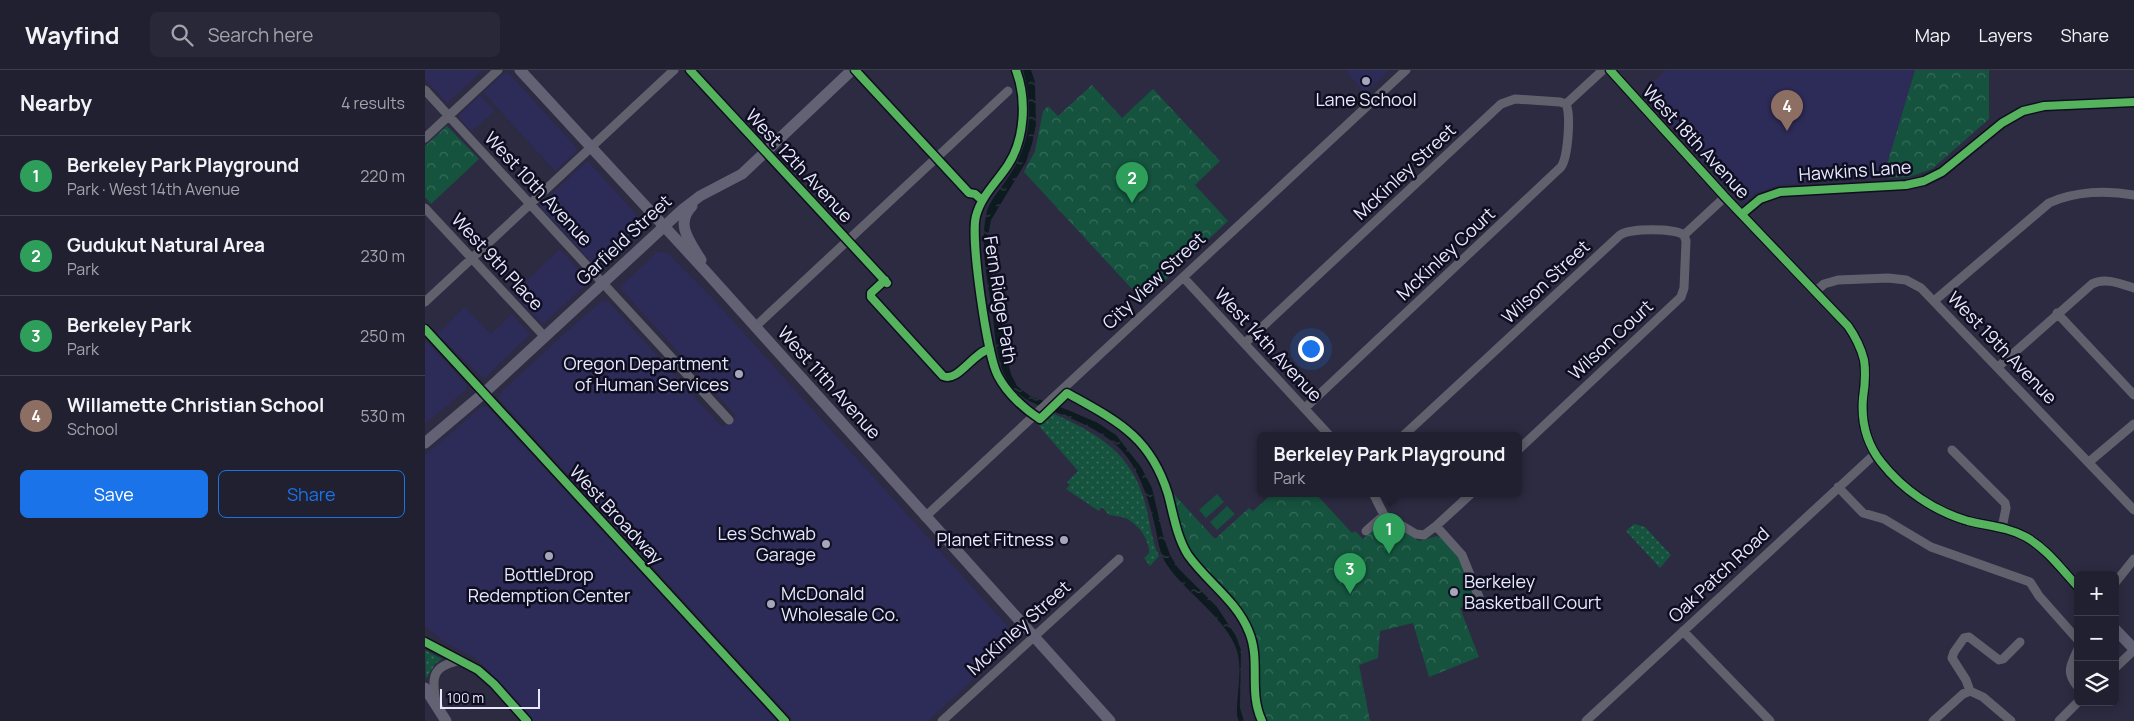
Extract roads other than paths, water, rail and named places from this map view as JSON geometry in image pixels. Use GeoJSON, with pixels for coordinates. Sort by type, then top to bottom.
{"type":"FeatureCollection","features":[{"type":"Feature","properties":{"kind":"main road","name":"West 11th Avenue"},"geometry":{"type":"LineString","coordinates":[[520,70],[709,275],[1110,721]]}},
{"type":"Feature","properties":{"kind":"main road","name":"Garfield Street"},"geometry":{"type":"LineString","coordinates":[[425,443],[484,393],[691,202],[734,180],[854,70]]}},
{"type":"Feature","properties":{"kind":"main road","name":"West 18th Avenue"},"geometry":{"type":"LineString","coordinates":[[1610,70],[1725,197],[1848,326],[1861,349],[1865,371],[1864,424],[1875,454],[1900,483],[1923,501],[1959,518],[2002,528],[2026,538],[2037,545],[2074,584]]}},
{"type":"Feature","properties":{"kind":"main road"},"geometry":{"type":"LineString","coordinates":[[705,194],[685,213],[683,222],[685,232],[709,275]]}},
{"type":"Feature","properties":{"kind":"main road"},"geometry":{"type":"LineString","coordinates":[[2119,633],[2134,650]]}},
{"type":"Feature","properties":{"kind":"main road"},"geometry":{"type":"LineString","coordinates":[[425,688],[446,721]]}},
{"type":"Feature","properties":{"kind":"street"},"geometry":{"type":"LineString","coordinates":[[425,138],[498,70]]}},
{"type":"Feature","properties":{"kind":"street"},"geometry":{"type":"LineString","coordinates":[[425,302],[674,70]]}},
{"type":"Feature","properties":{"kind":"street","name":"West 12th Avenue"},"geometry":{"type":"LineString","coordinates":[[690,70],[887,283]]}},
{"type":"Feature","properties":{"kind":"street"},"geometry":{"type":"LineString","coordinates":[[854,70],[969,193]]}},
{"type":"Feature","properties":{"kind":"street","name":"City View Street"},"geometry":{"type":"LineString","coordinates":[[925,517],[1406,70]]}},
{"type":"Feature","properties":{"kind":"street"},"geometry":{"type":"LineString","coordinates":[[1566,104],[1603,70]]}},
{"type":"Feature","properties":{"kind":"street","name":"West 10th Avenue"},"geometry":{"type":"LineString","coordinates":[[425,90],[729,420]]}},
{"type":"Feature","properties":{"kind":"street"},"geometry":{"type":"LineString","coordinates":[[755,327],[1008,91]]}},
{"type":"Feature","properties":{"kind":"street","name":"McKinley Street"},"geometry":{"type":"LineString","coordinates":[[1245,343],[1501,104],[1515,99],[1566,104]]}},
{"type":"Feature","properties":{"kind":"street","name":"Hawkins Lane"},"geometry":{"type":"LineString","coordinates":[[1742,214],[1760,199],[1779,192],[1906,185],[1924,181],[1951,166],[2002,123],[2033,108],[2119,101],[2134,102]]}},
{"type":"Feature","properties":{"kind":"street","name":"McKinley Court"},"geometry":{"type":"LineString","coordinates":[[1305,408],[1561,167],[1566,157],[1568,112],[1566,104]]}},
{"type":"Feature","properties":{"kind":"street"},"geometry":{"type":"LineString","coordinates":[[1934,301],[2049,204],[2067,196],[2079,194],[2113,193],[2134,195]]}},
{"type":"Feature","properties":{"kind":"street"},"geometry":{"type":"LineString","coordinates":[[1684,235],[1725,197]]}},
{"type":"Feature","properties":{"kind":"street","name":"West 9th Place"},"geometry":{"type":"LineString","coordinates":[[425,208],[545,337]]}},
{"type":"Feature","properties":{"kind":"street","name":"Wilson Street"},"geometry":{"type":"LineString","coordinates":[[1408,432],[1620,235],[1634,230],[1676,232],[1684,235]]}},
{"type":"Feature","properties":{"kind":"street","name":"Wilson Court"},"geometry":{"type":"LineString","coordinates":[[1522,446],[1681,297],[1684,288],[1686,241],[1684,235]]}},
{"type":"Feature","properties":{"kind":"street","name":"West 14th Avenue"},"geometry":{"type":"LineString","coordinates":[[1183,277],[1326,432]]}},
{"type":"Feature","properties":{"kind":"street","name":"West 19th Avenue"},"geometry":{"type":"LineString","coordinates":[[1816,291],[1825,284],[1838,280],[1897,278],[1913,283],[1934,301],[2134,510]]}},
{"type":"Feature","properties":{"kind":"street"},"geometry":{"type":"LineString","coordinates":[[1998,367],[2057,313],[2095,282],[2109,281],[2134,288]]}},
{"type":"Feature","properties":{"kind":"street"},"geometry":{"type":"LineString","coordinates":[[2057,313],[2134,395]]}},
{"type":"Feature","properties":{"kind":"street","name":"West Broadway"},"geometry":{"type":"LineString","coordinates":[[425,329],[785,721]]}},
{"type":"Feature","properties":{"kind":"street"},"geometry":{"type":"LineString","coordinates":[[2089,462],[2134,424]]}},
{"type":"Feature","properties":{"kind":"street"},"geometry":{"type":"LineString","coordinates":[[1952,450],[2005,503],[2006,508],[2002,528]]}},
{"type":"Feature","properties":{"kind":"street","name":"Oak Patch Road"},"geometry":{"type":"LineString","coordinates":[[1586,721],[1875,454]]}},
{"type":"Feature","properties":{"kind":"street"},"geometry":{"type":"LineString","coordinates":[[1838,487],[1863,513],[1884,519],[1931,547],[2030,582],[2039,596],[2074,635]]}},
{"type":"Feature","properties":{"kind":"street"},"geometry":{"type":"LineString","coordinates":[[1375,497],[1384,515],[1419,536],[1427,534],[1467,497]]}},
{"type":"Feature","properties":{"kind":"street"},"geometry":{"type":"LineString","coordinates":[[1366,531],[1384,515]]}},
{"type":"Feature","properties":{"kind":"street"},"geometry":{"type":"LineString","coordinates":[[1436,526],[1462,555],[1479,597]]}},
{"type":"Feature","properties":{"kind":"street","name":"McKinley Street"},"geometry":{"type":"LineString","coordinates":[[942,721],[1119,559]]}},
{"type":"Feature","properties":{"kind":"street"},"geometry":{"type":"LineString","coordinates":[[2119,578],[2134,559]]}},
{"type":"Feature","properties":{"kind":"street"},"geometry":{"type":"LineString","coordinates":[[1683,631],[1770,721]]}},
{"type":"Feature","properties":{"kind":"street"},"geometry":{"type":"LineString","coordinates":[[1970,691],[1967,680],[1954,662],[1953,652],[1967,636],[1996,659],[2001,660],[2020,642]]}},
{"type":"Feature","properties":{"kind":"street"},"geometry":{"type":"LineString","coordinates":[[425,642],[461,660],[486,677],[527,721]]}},
{"type":"Feature","properties":{"kind":"street"},"geometry":{"type":"LineString","coordinates":[[2119,664],[2134,650]]}},
{"type":"Feature","properties":{"kind":"street"},"geometry":{"type":"LineString","coordinates":[[2074,658],[2069,670],[2074,682]]}},
{"type":"Feature","properties":{"kind":"street"},"geometry":{"type":"LineString","coordinates":[[436,703],[433,687],[435,674],[444,665],[461,660]]}},
{"type":"Feature","properties":{"kind":"street"},"geometry":{"type":"LineString","coordinates":[[1933,721],[1959,696],[1970,691],[1983,697],[2011,721]]}},
{"type":"Feature","properties":{"kind":"street"},"geometry":{"type":"LineString","coordinates":[[2059,721],[2074,706]]}},
{"type":"Feature","properties":{"kind":"water"},"geometry":{"type":"Polygon","coordinates":[[[1023,70],[1031,70],[1035,82],[1036,125],[1032,144],[1026,162],[991,220],[988,236],[991,268],[1003,327],[1005,351],[1011,374],[1017,386],[1030,396],[1098,423],[1116,435],[1141,467],[1152,488],[1163,535],[1170,555],[1178,568],[1217,607],[1236,636],[1241,650],[1240,708],[1244,721],[1239,721],[1237,716],[1239,659],[1232,639],[1225,628],[1175,575],[1164,560],[1145,493],[1130,461],[1115,444],[1095,430],[1020,395],[1009,383],[1001,366],[985,263],[984,227],[989,205],[1015,166],[1026,140],[1029,99],[1023,70]]]}},
{"type":"Feature","properties":{"kind":"place","name":"Lane School"},"geometry":{"type":"Point","coordinates":[1366,81]}},
{"type":"Feature","properties":{"kind":"place","name":"Willamette Christian School"},"geometry":{"type":"Point","coordinates":[1787,131]}},
{"type":"Feature","properties":{"kind":"place","name":"Gudukut Natural Area"},"geometry":{"type":"Point","coordinates":[1132,203]}},
{"type":"Feature","properties":{"kind":"place","name":"Oregon Department of Human Services"},"geometry":{"type":"Point","coordinates":[739,374]}},
{"type":"Feature","properties":{"kind":"place","name":"Planet Fitness"},"geometry":{"type":"Point","coordinates":[1064,540]}},
{"type":"Feature","properties":{"kind":"place","name":"Les Schwab Garage"},"geometry":{"type":"Point","coordinates":[826,544]}},
{"type":"Feature","properties":{"kind":"place","name":"Berkeley Park Playground"},"geometry":{"type":"Point","coordinates":[1389,554]}},
{"type":"Feature","properties":{"kind":"place","name":"BottleDrop Redemption Center"},"geometry":{"type":"Point","coordinates":[549,556]}},
{"type":"Feature","properties":{"kind":"place","name":"Berkeley Basketball Court"},"geometry":{"type":"Point","coordinates":[1454,592]}},
{"type":"Feature","properties":{"kind":"place","name":"Berkeley Park"},"geometry":{"type":"Point","coordinates":[1350,594]}},
{"type":"Feature","properties":{"kind":"place","name":"McDonald Wholesale Co."},"geometry":{"type":"Point","coordinates":[771,604]}}]}
